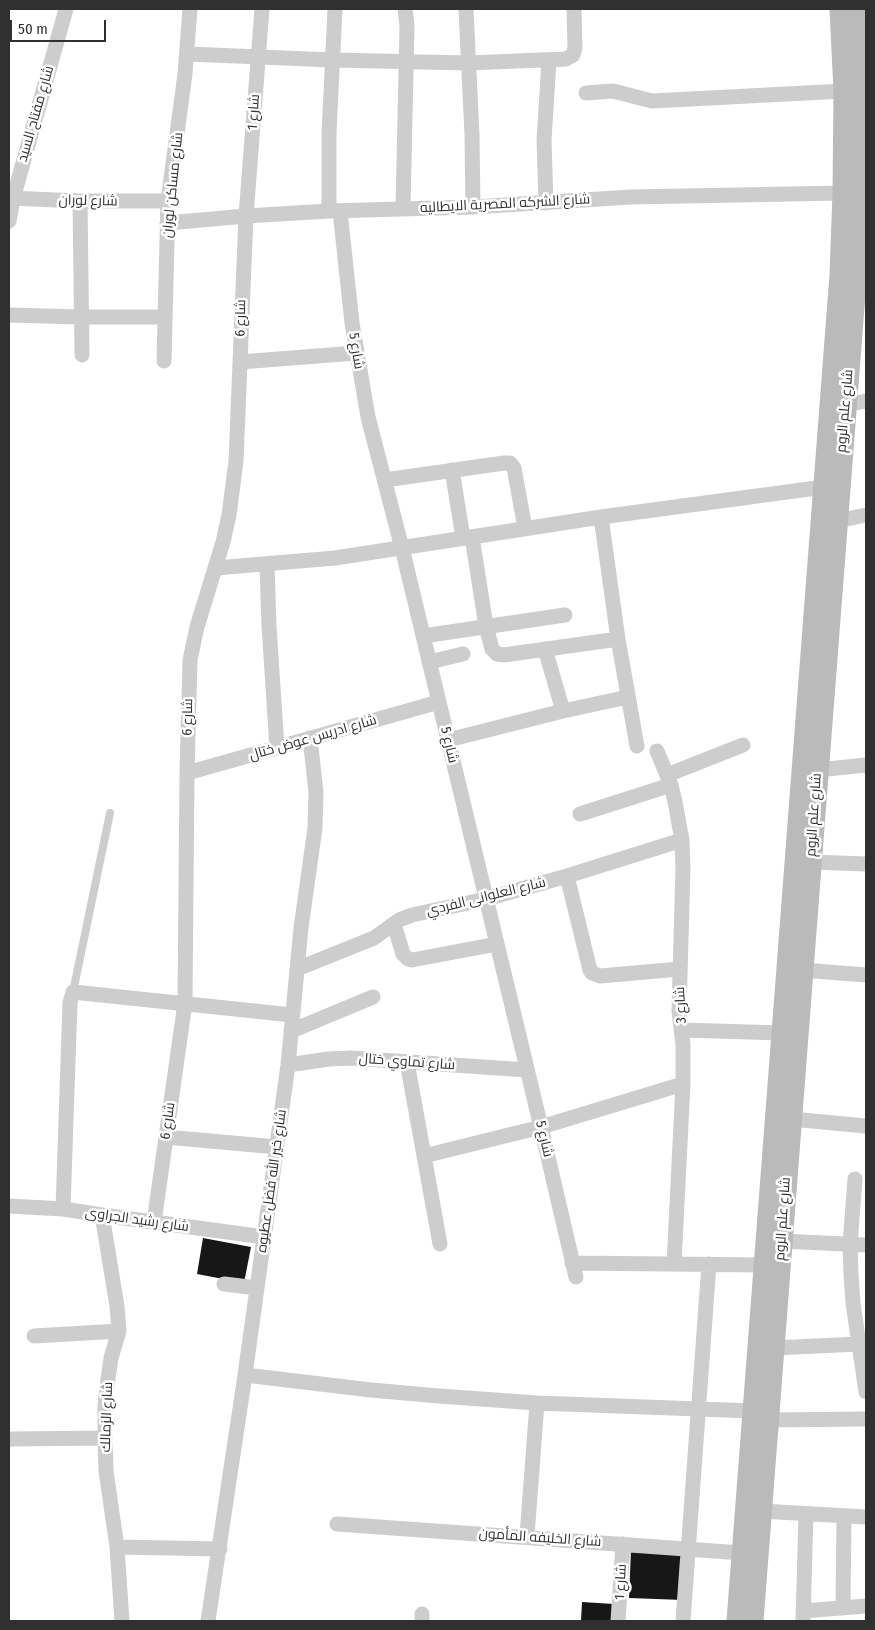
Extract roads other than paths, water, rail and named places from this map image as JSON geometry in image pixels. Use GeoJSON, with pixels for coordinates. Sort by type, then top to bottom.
{"type":"FeatureCollection","features":[{"type":"Feature","properties":{"kind":"street","name":"شارع مفتاح السيد"},"geometry":{"type":"LineString","coordinates":[[9,221],[11,198],[66,9]]}},
{"type":"Feature","properties":{"kind":"street","name":"شارع مساكن لوران"},"geometry":{"type":"LineString","coordinates":[[164,361],[168,201],[188,54],[190,9]]}},
{"type":"Feature","properties":{"kind":"street","name":"شارع 1"},"geometry":{"type":"LineString","coordinates":[[246,216],[262,9]]}},
{"type":"Feature","properties":{"kind":"street","name":"شارع 5"},"geometry":{"type":"LineString","coordinates":[[336,9],[329,133],[335,211],[356,353],[368,417],[430,662],[574,1270],[674,1264]]}},
{"type":"Feature","properties":{"kind":"street"},"geometry":{"type":"LineString","coordinates":[[403,208],[406,9]]}},
{"type":"Feature","properties":{"kind":"street"},"geometry":{"type":"LineString","coordinates":[[466,9],[472,135],[473,207]]}},
{"type":"Feature","properties":{"kind":"street"},"geometry":{"type":"LineString","coordinates":[[188,54],[406,62],[549,61],[570,58],[573,55],[575,48],[574,9]]}},
{"type":"Feature","properties":{"kind":"street","name":"شارع علم الروم"},"geometry":{"type":"LineString","coordinates":[[737,1621],[742,1553],[761,1416],[781,1241],[802,970],[805,869],[824,487],[840,275],[844,91],[849,10]]}},
{"type":"Feature","properties":{"kind":"street","name":"شارع علم الروم"},"geometry":{"type":"LineString","coordinates":[[769,1334],[764,1265],[782,1033],[818,770],[837,521],[856,403],[856,281],[861,194],[862,88],[849,10]]}},
{"type":"Feature","properties":{"kind":"street"},"geometry":{"type":"LineString","coordinates":[[546,203],[544,140],[549,61]]}},
{"type":"Feature","properties":{"kind":"street"},"geometry":{"type":"LineString","coordinates":[[586,93],[613,91],[652,101],[844,91]]}},
{"type":"Feature","properties":{"kind":"street","name":"شارع الشركه المصرية الايطاليه"},"geometry":{"type":"LineString","coordinates":[[167,223],[335,211],[473,207],[667,196],[843,193]]}},
{"type":"Feature","properties":{"kind":"street","name":"شارع لوران"},"geometry":{"type":"LineString","coordinates":[[11,198],[80,201],[168,201]]}},
{"type":"Feature","properties":{"kind":"street"},"geometry":{"type":"LineString","coordinates":[[80,201],[82,355]]}},
{"type":"Feature","properties":{"kind":"street","name":"شارع 6"},"geometry":{"type":"LineString","coordinates":[[154,1222],[185,1003],[190,660],[197,627],[216,568],[229,515],[233,488],[246,216]]}},
{"type":"Feature","properties":{"kind":"street"},"geometry":{"type":"LineString","coordinates":[[9,315],[165,317]]}},
{"type":"Feature","properties":{"kind":"street"},"geometry":{"type":"LineString","coordinates":[[240,362],[356,353]]}},
{"type":"Feature","properties":{"kind":"street"},"geometry":{"type":"LineString","coordinates":[[385,480],[504,463],[513,466],[526,528]]}},
{"type":"Feature","properties":{"kind":"street"},"geometry":{"type":"LineString","coordinates":[[452,470],[492,649],[497,654],[504,655],[618,638]]}},
{"type":"Feature","properties":{"kind":"street"},"geometry":{"type":"LineString","coordinates":[[216,568],[335,558],[601,517],[824,487]]}},
{"type":"Feature","properties":{"kind":"street"},"geometry":{"type":"LineString","coordinates":[[837,521],[866,515]]}},
{"type":"Feature","properties":{"kind":"street"},"geometry":{"type":"LineString","coordinates":[[601,517],[618,638],[637,746]]}},
{"type":"Feature","properties":{"kind":"street"},"geometry":{"type":"LineString","coordinates":[[267,564],[277,748]]}},
{"type":"Feature","properties":{"kind":"street"},"geometry":{"type":"LineString","coordinates":[[423,636],[565,615]]}},
{"type":"Feature","properties":{"kind":"street"},"geometry":{"type":"LineString","coordinates":[[545,649],[563,711]]}},
{"type":"Feature","properties":{"kind":"street"},"geometry":{"type":"LineString","coordinates":[[430,662],[463,654]]}},
{"type":"Feature","properties":{"kind":"street"},"geometry":{"type":"LineString","coordinates":[[448,740],[628,697]]}},
{"type":"Feature","properties":{"kind":"street","name":"شارع ادريس عوض ختال"},"geometry":{"type":"LineString","coordinates":[[187,773],[439,702]]}},
{"type":"Feature","properties":{"kind":"street","name":"شارع خير الله فضل عطيوه"},"geometry":{"type":"LineString","coordinates":[[208,1621],[220,1549],[288,1065],[290,1032],[315,819],[316,792],[310,738]]}},
{"type":"Feature","properties":{"kind":"street"},"geometry":{"type":"LineString","coordinates":[[580,814],[669,780],[743,745]]}},
{"type":"Feature","properties":{"kind":"street","name":"شارع 3"},"geometry":{"type":"LineString","coordinates":[[657,751],[669,780],[679,821],[683,868],[680,969],[683,1084],[674,1264]]}},
{"type":"Feature","properties":{"kind":"street"},"geometry":{"type":"LineString","coordinates":[[818,770],[866,765]]}},
{"type":"Feature","properties":{"kind":"street","name":"شارع العلوانى الفردي"},"geometry":{"type":"LineString","coordinates":[[297,969],[374,938],[394,924],[412,915],[486,899],[682,840]]}},
{"type":"Feature","properties":{"kind":"street"},"geometry":{"type":"LineString","coordinates":[[805,869],[866,864]]}},
{"type":"Feature","properties":{"kind":"street"},"geometry":{"type":"LineString","coordinates":[[567,876],[592,974],[600,976],[680,969]]}},
{"type":"Feature","properties":{"kind":"street"},"geometry":{"type":"LineString","coordinates":[[394,924],[403,954],[412,960],[497,944]]}},
{"type":"Feature","properties":{"kind":"street"},"geometry":{"type":"LineString","coordinates":[[802,970],[866,975]]}},
{"type":"Feature","properties":{"kind":"street"},"geometry":{"type":"LineString","coordinates":[[63,1208],[70,1003],[73,992],[292,1015]]}},
{"type":"Feature","properties":{"kind":"street"},"geometry":{"type":"LineString","coordinates":[[290,1032],[373,997]]}},
{"type":"Feature","properties":{"kind":"street"},"geometry":{"type":"LineString","coordinates":[[682,1030],[782,1033]]}},
{"type":"Feature","properties":{"kind":"street","name":"شارع تماوي ختال"},"geometry":{"type":"LineString","coordinates":[[288,1065],[351,1058],[527,1070]]}},
{"type":"Feature","properties":{"kind":"street"},"geometry":{"type":"LineString","coordinates":[[408,1062],[440,1244]]}},
{"type":"Feature","properties":{"kind":"street"},"geometry":{"type":"LineString","coordinates":[[424,1156],[541,1127],[683,1084]]}},
{"type":"Feature","properties":{"kind":"street"},"geometry":{"type":"LineString","coordinates":[[791,1119],[866,1126]]}},
{"type":"Feature","properties":{"kind":"street"},"geometry":{"type":"LineString","coordinates":[[166,1137],[277,1147]]}},
{"type":"Feature","properties":{"kind":"street"},"geometry":{"type":"LineString","coordinates":[[855,1179],[850,1245],[853,1303],[861,1335],[866,1392]]}},
{"type":"Feature","properties":{"kind":"street","name":"شارع رشيد الجراوى"},"geometry":{"type":"LineString","coordinates":[[9,1206],[63,1208],[264,1237]]}},
{"type":"Feature","properties":{"kind":"street","name":"شارع الزمالك"},"geometry":{"type":"LineString","coordinates":[[102,1215],[116,1292],[118,1331],[108,1379],[105,1405],[105,1438],[106,1471],[117,1548],[122,1621]]}},
{"type":"Feature","properties":{"kind":"street"},"geometry":{"type":"LineString","coordinates":[[781,1241],[866,1245]]}},
{"type":"Feature","properties":{"kind":"street"},"geometry":{"type":"LineString","coordinates":[[674,1264],[764,1265]]}},
{"type":"Feature","properties":{"kind":"street"},"geometry":{"type":"LineString","coordinates":[[683,1621],[700,1410],[709,1264]]}},
{"type":"Feature","properties":{"kind":"street"},"geometry":{"type":"LineString","coordinates":[[224,1284],[257,1288]]}},
{"type":"Feature","properties":{"kind":"street"},"geometry":{"type":"LineString","coordinates":[[34,1336],[118,1331]]}},
{"type":"Feature","properties":{"kind":"street"},"geometry":{"type":"LineString","coordinates":[[769,1334],[861,1335]]}},
{"type":"Feature","properties":{"kind":"street"},"geometry":{"type":"LineString","coordinates":[[245,1375],[391,1392],[700,1410],[761,1416],[866,1419]]}},
{"type":"Feature","properties":{"kind":"street"},"geometry":{"type":"LineString","coordinates":[[527,1536],[537,1402]]}},
{"type":"Feature","properties":{"kind":"street","name":"شارع علم الروم"},"geometry":{"type":"LineString","coordinates":[[752,1621],[761,1511],[761,1416]]}},
{"type":"Feature","properties":{"kind":"street"},"geometry":{"type":"LineString","coordinates":[[9,1439],[105,1438]]}},
{"type":"Feature","properties":{"kind":"street"},"geometry":{"type":"LineString","coordinates":[[761,1511],[866,1517]]}},
{"type":"Feature","properties":{"kind":"street"},"geometry":{"type":"LineString","coordinates":[[806,1514],[803,1616],[843,1608],[866,1606]]}},
{"type":"Feature","properties":{"kind":"street"},"geometry":{"type":"LineString","coordinates":[[843,1608],[844,1516]]}},
{"type":"Feature","properties":{"kind":"street","name":"شارع الخليفه المأمون"},"geometry":{"type":"LineString","coordinates":[[337,1524],[527,1536],[742,1553]]}},
{"type":"Feature","properties":{"kind":"street","name":"شارع 1"},"geometry":{"type":"LineString","coordinates":[[618,1621],[623,1544]]}},
{"type":"Feature","properties":{"kind":"street"},"geometry":{"type":"LineString","coordinates":[[117,1548],[220,1549]]}},
{"type":"Feature","properties":{"kind":"lane"},"geometry":{"type":"LineString","coordinates":[[73,992],[110,812]]}}]}
